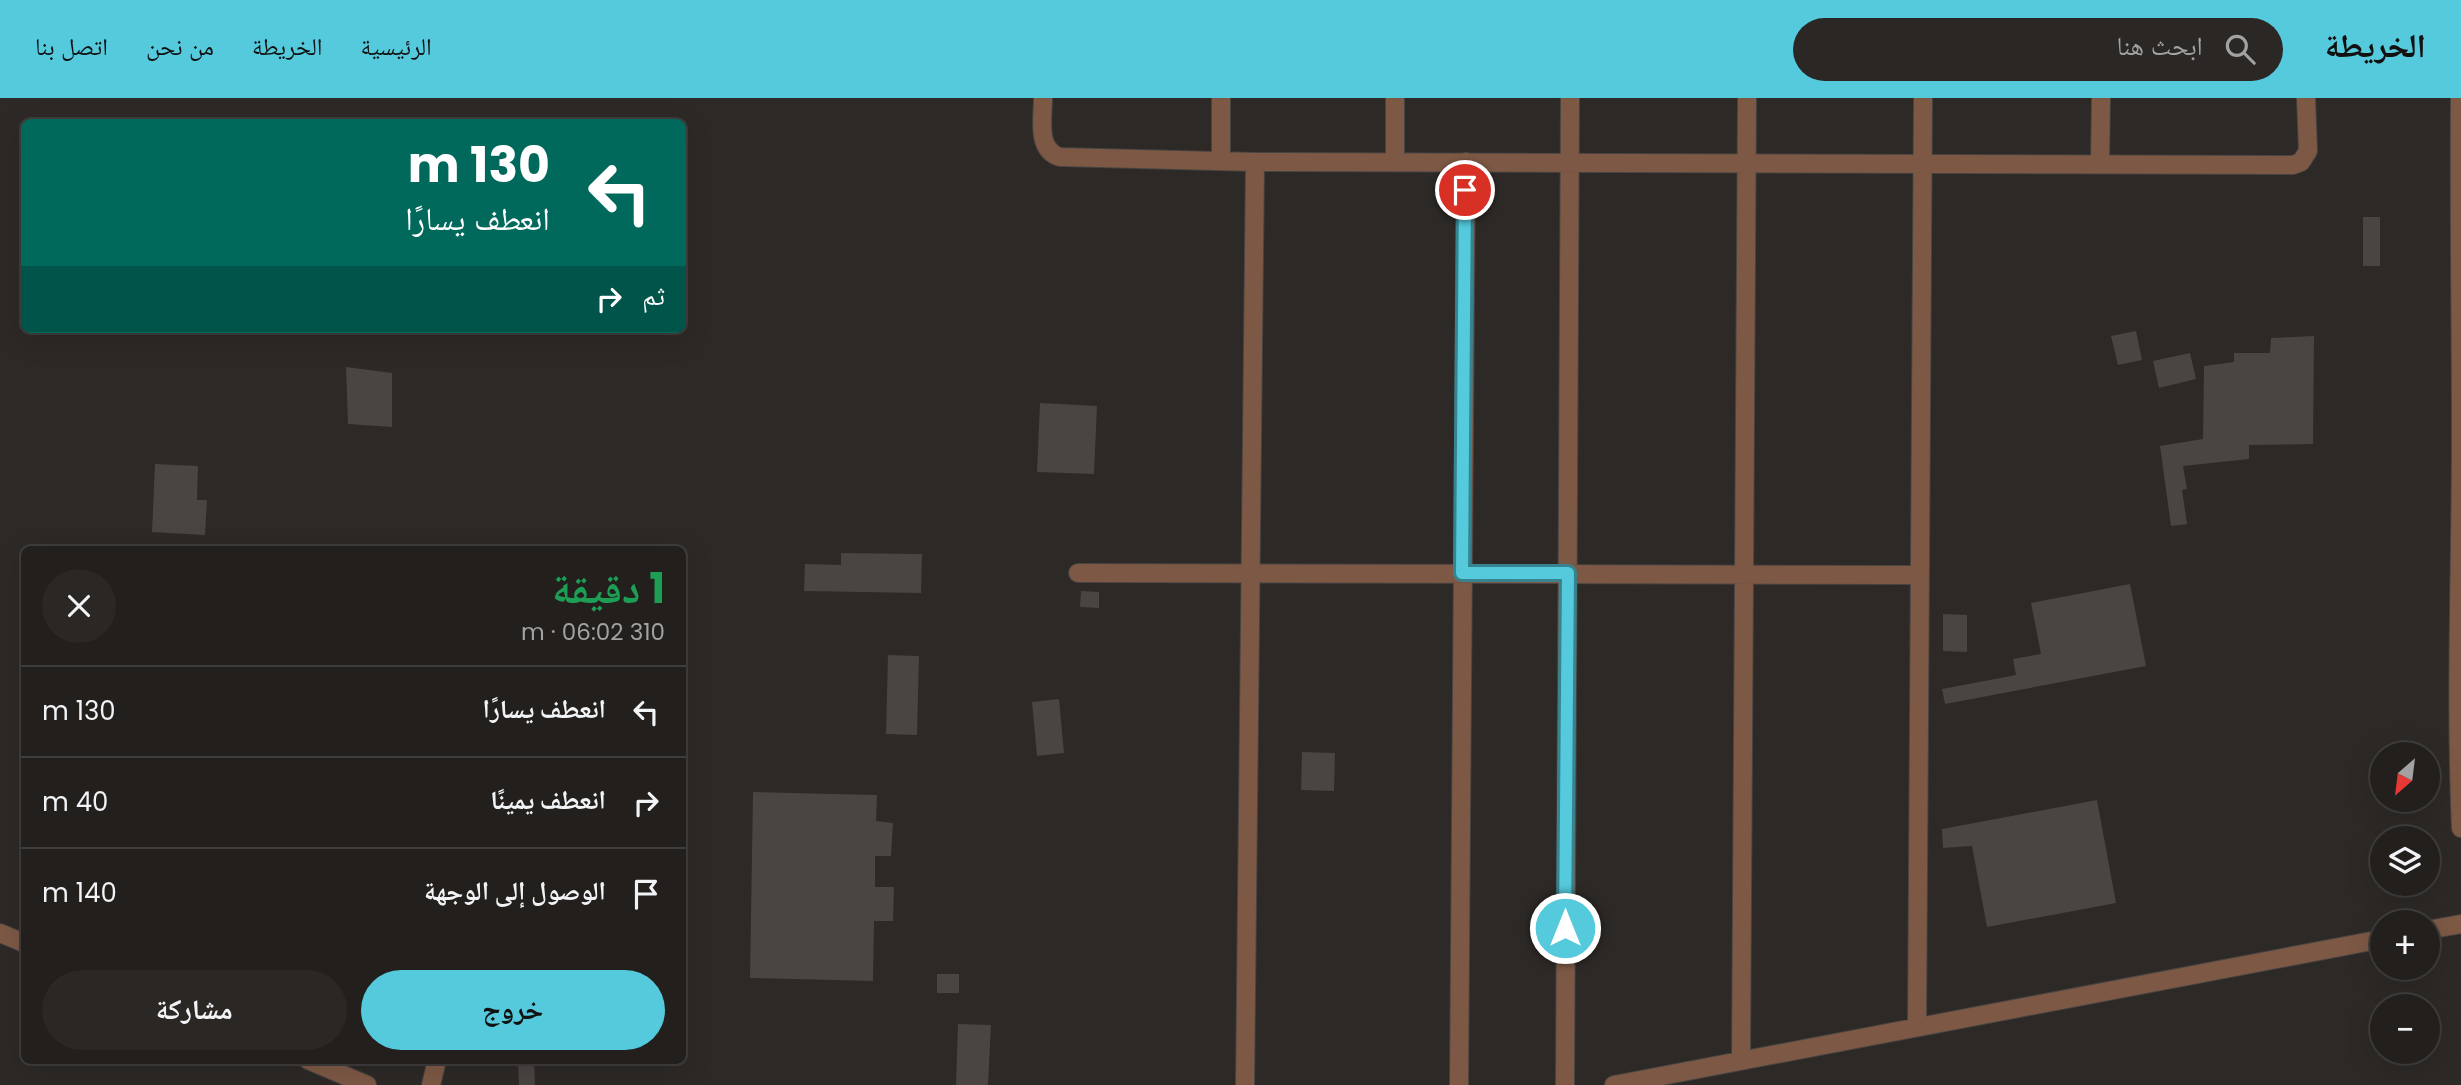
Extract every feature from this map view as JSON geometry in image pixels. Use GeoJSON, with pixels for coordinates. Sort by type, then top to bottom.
{"type":"FeatureCollection","features":[{"type":"Feature","properties":{"kind":"street"},"geometry":{"type":"LineString","coordinates":[[1043,98],[1044,143],[1055,156],[1255,162],[1923,164],[2297,164],[2305,159],[2308,151],[2306,98]]}},
{"type":"Feature","properties":{"kind":"street"},"geometry":{"type":"LineString","coordinates":[[1221,98],[1221,161]]}},
{"type":"Feature","properties":{"kind":"street"},"geometry":{"type":"LineString","coordinates":[[1395,98],[1395,162]]}},
{"type":"Feature","properties":{"kind":"street"},"geometry":{"type":"LineString","coordinates":[[1565,1085],[1570,98]]}},
{"type":"Feature","properties":{"kind":"street"},"geometry":{"type":"LineString","coordinates":[[1741,1061],[1747,98]]}},
{"type":"Feature","properties":{"kind":"street"},"geometry":{"type":"LineString","coordinates":[[1917,1027],[1923,98]]}},
{"type":"Feature","properties":{"kind":"street"},"geometry":{"type":"LineString","coordinates":[[2100,164],[2101,98]]}},
{"type":"Feature","properties":{"kind":"street"},"geometry":{"type":"LineString","coordinates":[[2460,98],[2458,766],[2461,828]]}},
{"type":"Feature","properties":{"kind":"street"},"geometry":{"type":"LineString","coordinates":[[1245,1085],[1255,162]]}},
{"type":"Feature","properties":{"kind":"street"},"geometry":{"type":"LineString","coordinates":[[1459,1085],[1465,162]]}},
{"type":"Feature","properties":{"kind":"street"},"geometry":{"type":"LineString","coordinates":[[1078,573],[1920,575]]}},
{"type":"Feature","properties":{"kind":"street"},"geometry":{"type":"LineString","coordinates":[[2440,928],[2461,924]]}},
{"type":"Feature","properties":{"kind":"street"},"geometry":{"type":"LineString","coordinates":[[0,933],[21,942]]}},
{"type":"Feature","properties":{"kind":"street"},"geometry":{"type":"LineString","coordinates":[[1614,1085],[2370,941]]}},
{"type":"Feature","properties":{"kind":"street"},"geometry":{"type":"LineString","coordinates":[[317,1064],[366,1085]]}},
{"type":"Feature","properties":{"kind":"street"},"geometry":{"type":"LineString","coordinates":[[431,1085],[436,1064]]}},
{"type":"Feature","properties":{"kind":"building"},"geometry":{"type":"Polygon","coordinates":[[[2363,217],[2380,217],[2380,266],[2363,266],[2363,217]]]}},
{"type":"Feature","properties":{"kind":"building"},"geometry":{"type":"Polygon","coordinates":[[[2136,331],[2142,360],[2118,365],[2111,336],[2136,331]]]}},
{"type":"Feature","properties":{"kind":"building"},"geometry":{"type":"Polygon","coordinates":[[[2314,336],[2313,444],[2249,445],[2249,459],[2183,466],[2187,489],[2182,490],[2187,524],[2171,526],[2160,446],[2203,439],[2204,366],[2234,362],[2234,353],[2270,353],[2271,338],[2314,336]]]}},
{"type":"Feature","properties":{"kind":"building"},"geometry":{"type":"Polygon","coordinates":[[[2190,353],[2196,379],[2159,388],[2153,361],[2190,353]]]}},
{"type":"Feature","properties":{"kind":"building"},"geometry":{"type":"Polygon","coordinates":[[[346,367],[392,373],[392,427],[348,424],[346,367]]]}},
{"type":"Feature","properties":{"kind":"building"},"geometry":{"type":"Polygon","coordinates":[[[1040,403],[1097,406],[1094,474],[1037,472],[1040,403]]]}},
{"type":"Feature","properties":{"kind":"building"},"geometry":{"type":"Polygon","coordinates":[[[155,464],[198,466],[197,500],[207,500],[205,535],[152,532],[155,464]]]}},
{"type":"Feature","properties":{"kind":"building"},"geometry":{"type":"Polygon","coordinates":[[[841,553],[922,554],[921,593],[804,591],[805,564],[841,565],[841,553]]]}},
{"type":"Feature","properties":{"kind":"building"},"geometry":{"type":"Polygon","coordinates":[[[2130,584],[2146,666],[1945,704],[1942,689],[2016,675],[2013,659],[2041,654],[2031,603],[2130,584]]]}},
{"type":"Feature","properties":{"kind":"building"},"geometry":{"type":"Polygon","coordinates":[[[1081,591],[1099,592],[1099,608],[1080,607],[1081,591]]]}},
{"type":"Feature","properties":{"kind":"building"},"geometry":{"type":"Polygon","coordinates":[[[1943,614],[1967,615],[1967,652],[1943,651],[1943,614]]]}},
{"type":"Feature","properties":{"kind":"building"},"geometry":{"type":"Polygon","coordinates":[[[888,655],[919,656],[917,735],[886,734],[888,655]]]}},
{"type":"Feature","properties":{"kind":"building"},"geometry":{"type":"Polygon","coordinates":[[[1059,699],[1064,753],[1037,756],[1032,702],[1059,699]]]}},
{"type":"Feature","properties":{"kind":"building"},"geometry":{"type":"Polygon","coordinates":[[[1302,752],[1335,753],[1334,791],[1301,790],[1302,752]]]}},
{"type":"Feature","properties":{"kind":"building"},"geometry":{"type":"Polygon","coordinates":[[[753,792],[877,795],[876,821],[893,823],[891,856],[875,856],[875,887],[894,887],[893,921],[874,921],[873,981],[750,978],[753,792]]]}},
{"type":"Feature","properties":{"kind":"building"},"geometry":{"type":"Polygon","coordinates":[[[2097,800],[2116,903],[1987,927],[1972,846],[1943,848],[1942,829],[2097,800]]]}},
{"type":"Feature","properties":{"kind":"building"},"geometry":{"type":"Polygon","coordinates":[[[937,974],[959,974],[959,993],[937,993],[937,974]]]}},
{"type":"Feature","properties":{"kind":"building"},"geometry":{"type":"Polygon","coordinates":[[[958,1024],[991,1025],[988,1085],[956,1085],[958,1024]]]}},
{"type":"Feature","properties":{"kind":"building"},"geometry":{"type":"Polygon","coordinates":[[[518,1064],[534,1064],[535,1085],[519,1085],[518,1064]]]}},
{"type":"Feature","properties":{"kind":"route"},"geometry":{"type":"LineString","coordinates":[[1465,190],[1462,573],[1568,573],[1565,928]]}}]}
